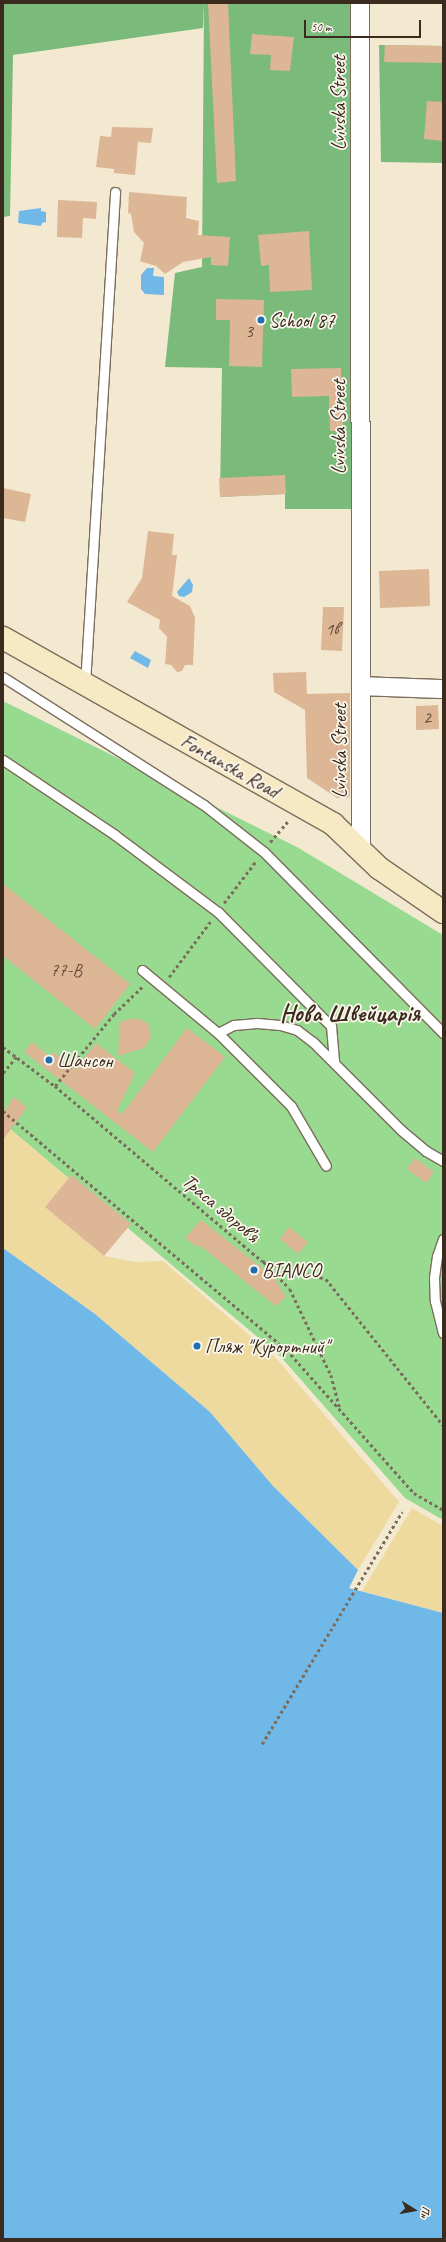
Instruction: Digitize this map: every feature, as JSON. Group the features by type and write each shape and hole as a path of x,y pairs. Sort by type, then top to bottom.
{"main road":[{"name":"Fontanska Road","path":"3,638 333,824 398,883 443,912"}],"street":[{"name":"Lvivska Street","path":"360,3 361,851"},
{"path":"361,686 443,689"}],"lane":[{"path":"85,685 115,192"},
{"path":"3,677 204,805 264,852 443,1033"},
{"path":"3,760 115,835 218,912 330,1026 334,1062"},
{"path":"142,970 218,1033 291,1106 326,1166"},
{"path":"218,1033 234,1025 257,1023 280,1025 297,1030 334,1062 401,1130 426,1151 443,1161"},
{"path":"443,1239 437,1256 434,1278 435,1301 443,1333"}],"path":[{"path":"270,842 286,820 292,824"},
{"path":"54,1086 114,1014 146,984 162,986 172,972"},
{"name":"Траса здоров’я","path":"3,1047 54,1086 262,1261 326,1279 443,1425"},
{"path":"3,1073 16,1057"},
{"path":"3,1110 287,1350 414,1493 443,1510"},
{"path":"262,1261 290,1289 331,1375 341,1411"},
{"path":"262,1744 402,1512"}],"green space":[{"path":"3,3 204,3 203,28 13,55 10,216 3,217"},
{"path":"204,3 350,3 353,217 351,509 285,509 285,494 220,497 222,368 165,367 175,273 202,267"},
{"path":"379,45 443,46 443,163 381,162"},
{"path":"3,701 297,847 443,935 443,1520 405,1498 280,1356 3,1123"}],"sand":[{"name":"Пляж \"Курортний\"","path":"3,1123 68,1178 45,1207 104,1256 136,1262 163,1261 277,1359 399,1502 358,1570 273,1486 210,1412 95,1314 3,1248"},
{"path":"412,1508 443,1526 443,1613 362,1591"}],"water":[{"path":"41,208 41,211 46,212 46,222 42,223 41,226 18,223 19,211"},
{"path":"147,268 154,268 153,276 164,277 164,295 145,294 141,289 141,275"},
{"path":"189,578 193,585 192,592 184,597 179,596 177,592"},
{"path":"135,651 151,660 148,668 130,658"},
{"path":"3,1248 95,1314 210,1412 273,1486 358,1570 349,1588 443,1613 443,2239 3,2239"}],"building":[{"path":"208,3 228,3 236,181 217,183"},
{"path":"252,34 294,37 290,71 270,70 271,55 250,54"},
{"path":"385,45 443,46 443,63 384,62"},
{"path":"427,101 443,102 443,141 424,139"},
{"path":"112,127 153,128 151,143 138,142 135,175 114,173 114,169 96,167 100,136 111,137"},
{"path":"129,192 187,197 186,218 199,221 198,235 230,237 228,266 211,265 211,257 183,262 165,274 156,266 140,261 144,243 134,232 131,214 128,213"},
{"path":"58,200 97,202 96,219 83,218 82,238 57,237"},
{"path":"309,231 312,290 270,292 269,265 261,266 258,235"},
{"path":"216,299 264,300 262,367 229,366 230,320 216,320"},
{"path":"341,368 343,431 330,431 329,396 292,397 291,369"},
{"path":"285,475 286,494 220,497 219,478"},
{"path":"3,488 31,494 25,522 3,518"},
{"path":"148,531 174,534 172,555 177,555 172,596 190,606 195,618 193,665 185,665 182,671 177,672 171,665 165,664 167,637 159,628 160,620 127,602 142,578"},
{"path":"429,569 430,606 380,608 379,571"},
{"path":"323,607 344,607 342,651 321,650"},
{"path":"306,672 307,694 350,693 350,795 348,798 337,798 307,778 305,710 274,692 273,673"},
{"path":"438,705 439,729 416,730 416,706"},
{"path":"3,884 130,984 95,1029 3,956"},
{"path":"133,1018 145,1021 149,1026 151,1038 144,1048 118,1056 120,1022"},
{"path":"187,1028 225,1057 153,1152 24,1052 32,1042 50,1057 54,1052 75,1070 96,1043 135,1073 117,1111 122,1114"},
{"path":"14,1097 27,1107 3,1140 3,1113"},
{"path":"415,1158 434,1172 426,1183 407,1169"},
{"path":"71,1175 131,1224 104,1256 45,1207"},
{"path":"201,1220 274,1277 286,1297 276,1306 199,1245 197,1247 185,1238"},
{"path":"289,1227 308,1242 298,1254 280,1239"}],"place":[{"name":"School 87","path":"261,320"},
{"name":"Шансон","path":"49,1060"},
{"name":"BIANCO","path":"254,1270"},
{"name":"Пляж \"Курортний\"","path":"197,1346"}],"district":[{"name":"Нова Швейцарія","path":"350,1014"}]}
